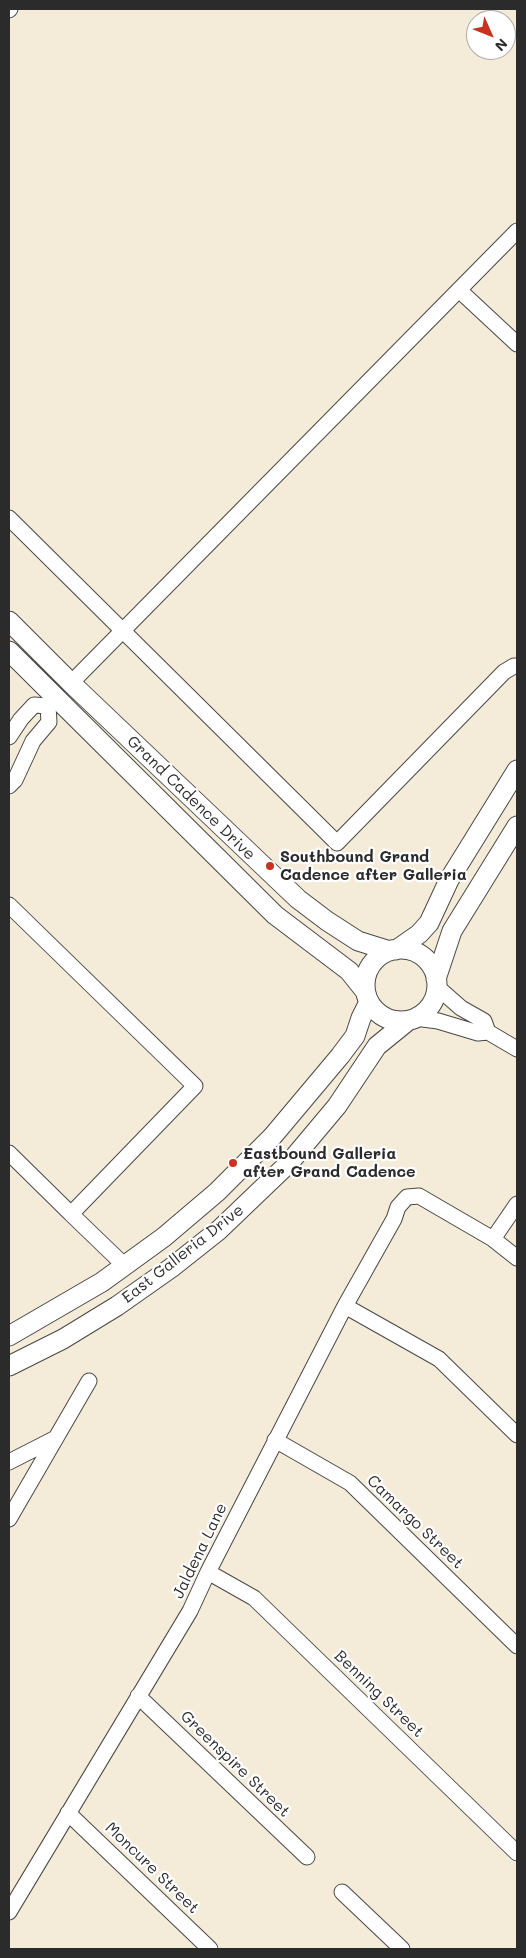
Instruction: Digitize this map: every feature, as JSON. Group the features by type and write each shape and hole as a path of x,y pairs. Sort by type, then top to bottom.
{"main road":[{"name":"Grand Cadence Drive","path":"9,621 71,683 298,899 326,921 358,941 393,951"},
{"name":"Grand Cadence Drive","path":"9,651 52,702 275,915 349,971 367,997"},
{"path":"52,702 71,683"},
{"path":"517,770 449,880 431,920 419,934 373,962 365,981 367,997 376,1012 386,1018 397,1021 412,1019 423,1013 430,1006 435,996 436,983 452,931 517,826"},
{"path":"393,951 407,950 422,957 432,969 436,983"},
{"name":"East Galleria Drive","path":"9,1336 80,1296 125,1266 198,1210 259,1152 349,1045 367,997"},
{"name":"East Galleria Drive","path":"9,1366 63,1339 117,1306 171,1268 219,1230 290,1162 337,1106 377,1046 412,1019"}],"street":[{"path":"71,683 517,231"},
{"path":"459,290 517,344"},
{"path":"9,518 337,842 504,672 517,666"},
{"path":"9,737 20,719 34,705 52,702 49,722 32,741 15,780 9,786"},
{"path":"9,905 195,1086 71,1214"},
{"path":"436,983 461,1008 484,1022 488,1032"},
{"path":"412,1019 438,1021 478,1032 488,1032 517,1049"},
{"path":"9,1153 125,1266"},
{"name":"Jaldena Lane","path":"9,1912 190,1611 275,1440 345,1306 394,1219 398,1207 407,1197 419,1196 493,1239"},
{"path":"517,1204 493,1239 517,1258"},
{"path":"345,1306 439,1359 517,1435"},
{"path":"9,1519 89,1381"},
{"path":"9,1462 55,1439"},
{"name":"Camargo Street","path":"275,1440 350,1483 517,1646"},
{"name":"Benning Street","path":"208,1572 254,1598 517,1853"},
{"name":"Greenspire Street","path":"138,1696 307,1857"},
{"name":"Moncure Street","path":"68,1812 210,1949"},
{"path":"342,1892 402,1949"}],"place":[{"name":"Southbound Grand Cadence after Galleria","path":"270,866"},
{"name":"Eastbound Galleria after Grand Cadence","path":"233,1163"}]}
